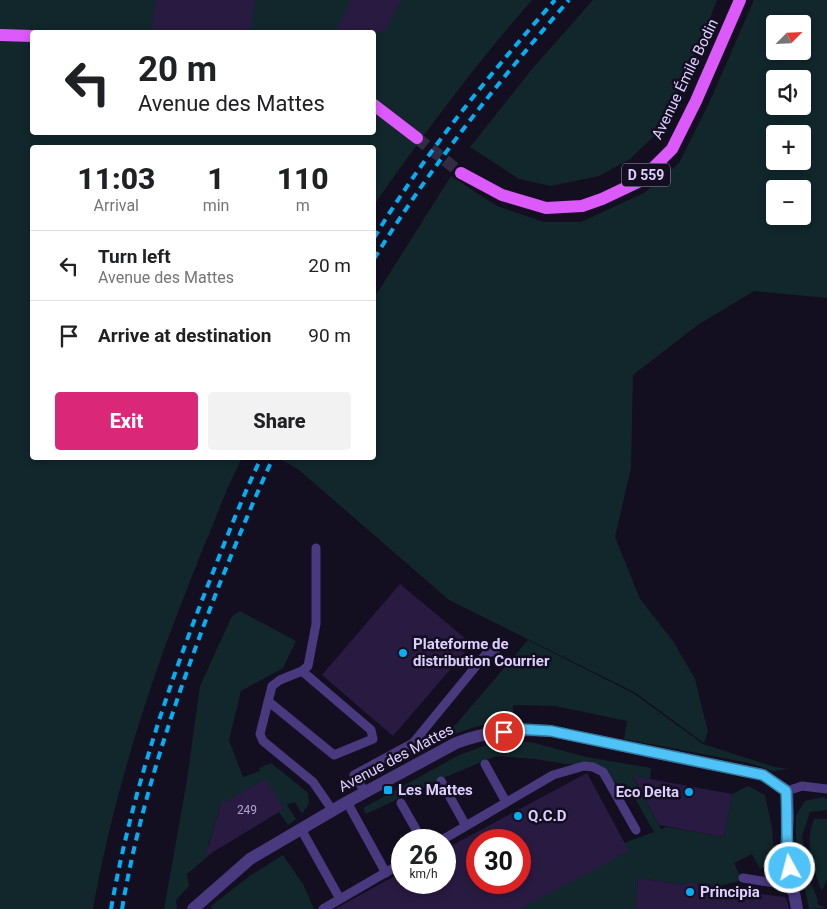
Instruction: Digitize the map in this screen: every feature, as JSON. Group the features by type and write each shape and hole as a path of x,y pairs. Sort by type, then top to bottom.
{"main road":[{"name":"Avenue Émile Bodin","path":"461,173 502,196 546,208 582,206 640,181 672,148 696,101 740,0"},
{"path":"0,35 30,36"},
{"path":"376,107 417,138"}],"street":[{"name":"Avenue des Mattes","path":"193,909 250,859 365,792 456,743 474,736 518,729 551,731 763,775 786,791"},
{"path":"786,791 788,818 786,850 797,909"}],"lane":[{"path":"316,548 316,624 308,666 302,672 280,680 272,686 260,734 263,741 313,782 333,811"},
{"path":"365,792 354,775 413,743 486,654 496,650"},
{"path":"268,701 334,755 372,739 371,730 302,672"},
{"path":"485,764 506,802"},
{"path":"456,832 553,775 584,766 593,767 603,772 636,830"},
{"path":"442,781 466,826"},
{"path":"786,791 802,786 827,789"},
{"path":"347,802 386,873"},
{"path":"401,803 416,829"},
{"path":"301,829 340,899"},
{"path":"323,909 391,870"},
{"path":"743,878 793,886"}],"green space":[{"path":"0,0 532,0 450,100 376,202 376,145 30,145 30,460 241,460 190,580 145,704 112,820 93,909 0,909"},
{"path":"593,0 717,0 683,85 656,134 630,159 599,176 551,186 519,179 470,147 532,69"},
{"path":"754,0 827,0 827,298 754,291 699,324 633,375 631,468 615,537 640,599 673,641 695,679 708,732 704,743 634,692 449,600 299,470 282,460 376,460 376,295 451,176 497,206 544,222 581,222 644,193 679,163 709,103"},
{"path":"240,611 296,641 283,668 241,691 229,740 243,777 260,771 259,768 271,763 308,793 309,803 302,814 295,802 287,805 296,819 288,825 279,812 284,809 221,804 208,846 213,852 187,874 189,886 176,900 177,909 164,909 187,780 200,686 232,616"},
{"path":"528,640 633,693 703,744 775,767 789,769 773,771 749,763 624,739 627,721 555,706 513,705 513,721 493,723 455,734 418,751 366,781 364,777 405,755 424,734 446,736"},
{"path":"515,740 535,743 586,757 651,768 650,779 633,777 661,829 667,827 724,837 732,794 748,786 765,795 772,828 775,861 760,869 752,854 734,863 742,880 720,886 685,882 685,885 638,878 636,909 520,909 624,843 654,832 633,795 629,794 603,771 591,765 496,756 436,781 366,814 363,808 459,755 484,746"},
{"path":"823,797 827,799 827,810 810,812 802,836 811,883 818,900 817,904 826,908 809,909 796,844 796,815 805,801"},
{"path":"814,819 827,819 827,879 822,891 810,855 811,829"},
{"path":"283,855 303,884 314,909 213,909 211,906 251,875"}],"building":[{"path":"156,0 255,0 250,30 151,29"},
{"path":"351,0 401,0 384,32 376,32 376,30 336,30"},
{"name":"Plateforme de distribution Courrier","path":"400,584 472,644 393,736 322,675"},
{"path":"587,773 629,851 520,909 335,909 391,878 391,894 456,894 456,843 466,838 466,894 531,894 531,829 482,829"},
{"path":"633,776 732,794 724,837 659,825"},
{"path":"266,779 284,809 205,857 221,804"},
{"name":"Principia","path":"638,878 685,885 685,882 720,886 719,889 786,897 789,909 636,909"}],"tunnel":[{"path":"417,138 461,173"}],"railway":[{"path":"376,235 436,145 506,57 555,0"},
{"path":"376,256 418,191 466,126 516,62 569,0"},
{"path":"111,909 129,825 165,701 216,565 260,460"},
{"path":"122,909 140,826 176,703 220,583 272,460"}],"place":[{"name":"Plateforme de distribution Courrier","path":"403,653"},
{"name":"Les Mattes","path":"388,790"},
{"name":"Eco Delta","path":"689,792"},
{"name":"Q.C.D","path":"518,816"},
{"name":"Principia","path":"690,892"}],"route":[{"path":"504,732 518,729 551,731 763,775 786,791 788,818 786,850 790,868"}]}
